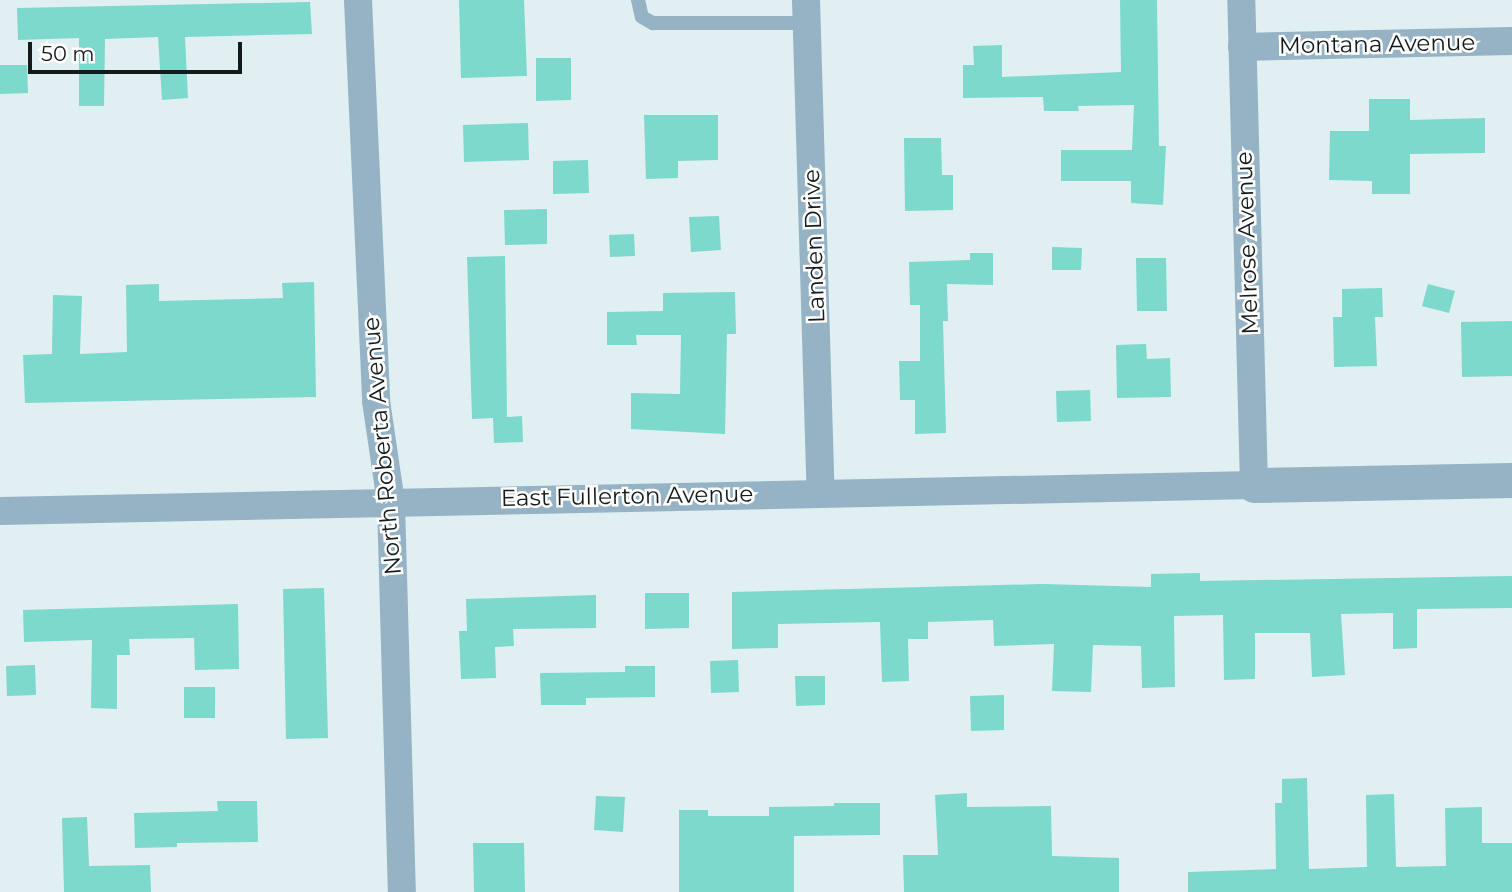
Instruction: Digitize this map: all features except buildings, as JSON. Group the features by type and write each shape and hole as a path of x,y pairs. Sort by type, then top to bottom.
{"street":[{"name":"North Roberta Avenue","path":"358,0 376,401 391,503 402,892"},
{"name":"Melrose Avenue","path":"1241,0 1254,485"},
{"name":"Landen Drive","path":"807,12 821,492"},
{"name":"Montana Avenue","path":"1242,47 1512,41"},
{"path":"1254,485 1512,480"},
{"name":"East Fullerton Avenue","path":"0,511 1254,485"}],"lane":[{"path":"638,0 642,17 653,23 807,12"}]}
